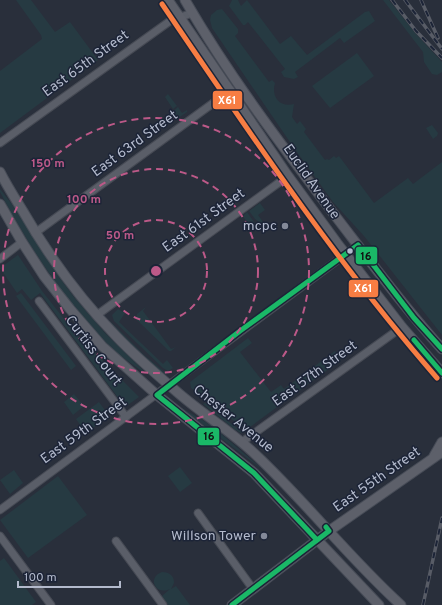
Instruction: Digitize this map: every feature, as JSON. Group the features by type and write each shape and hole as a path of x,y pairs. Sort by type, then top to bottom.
{"main road":[{"name":"Euclid Avenue","path":"168,0 231,90 288,176 402,327 442,373"},
{"name":"Euclid Avenue","path":"185,0 192,13 273,133 414,318 442,349"},
{"name":"Chester Avenue","path":"0,172 35,232 68,280 97,315 129,349 170,386 242,442 289,487 384,590 401,605"},
{"name":"Chester Avenue","path":"0,204 44,276 82,324 111,354 157,395 254,473 379,605"},
{"path":"432,458 442,442"},
{"name":"East 55th Street","path":"232,605 329,531 442,452"}],"street":[{"name":"East 65th Street","path":"0,143 170,21 192,13"},
{"name":"East 63rd Street","path":"35,232 231,90"},
{"name":"East 61st Street","path":"97,315 288,176"},
{"path":"0,259 22,242"},
{"name":"East 59th Street","path":"0,510 170,386 240,331 358,245"},
{"name":"Curtiss Court","path":"39,301 126,417"},
{"name":"East 57th Street","path":"242,442 402,327"},
{"path":"198,513 253,589"},
{"path":"0,536 51,605"},
{"path":"116,541 163,605"}],"shaded area":[{"path":"16,0 31,0 55,32 70,22 98,60 0,133 0,71 42,39 41,35"},
{"path":"232,0 238,0 241,6 247,0 280,44 291,36 307,55 365,12 369,11 375,21 344,43 340,38 295,72 298,77 294,79 284,77 281,72 285,69 248,22 243,25 229,6"},
{"path":"383,0 389,0 416,34 442,62 442,72 437,75 432,74 424,62 423,52"},
{"path":"222,9 238,29 238,33 235,36 269,82 272,80 275,83 274,92 277,100 284,104 294,104 292,117 297,124 300,121 306,129 304,132 325,160 329,160 334,156 336,158 339,156 374,203 408,178 413,184 442,162 442,335 364,236 333,202 212,28 210,20 211,15 217,10"},
{"path":"357,53 374,76 330,108 312,86"},
{"path":"168,94 177,106 173,109 165,97"},
{"path":"178,107 182,113 187,110 187,112 177,119 172,112"},
{"path":"432,125 438,133 433,139 426,128"},
{"path":"0,189 74,297 105,333 144,371 143,372 116,352 82,316 67,297 37,256 0,192"},
{"path":"260,203 265,210 258,215 269,230 255,219 249,211"},
{"path":"247,212 258,228 255,231 244,218 244,215"},
{"path":"18,255 42,291 76,334 139,397 125,407 40,293 31,300 22,289 17,293 0,268"},
{"path":"21,293 76,366 71,370 16,296"},
{"path":"146,307 143,311 171,349 176,347 171,351 169,351 136,319 137,314"},
{"path":"118,309 125,313 119,322 163,364 167,360 173,368 168,371 163,368 114,321 112,315"},
{"path":"109,320 145,356 167,374 166,375 145,358 127,341"},
{"path":"248,338 252,343 240,352 271,392 281,385 284,389 335,351 341,360 246,430 191,388 190,382"},
{"path":"74,394 84,406 73,415 64,402"},
{"path":"99,402 109,416 86,433 76,419"},
{"path":"205,403 242,432 241,433 234,429 203,404"},
{"path":"182,409 211,425 260,467"},
{"path":"180,467 192,483 180,492 168,476"},
{"path":"14,470 23,483 10,494 0,480"},
{"path":"58,476 87,515 28,558 0,520"},
{"path":"4,558 36,602 32,605 0,605 0,561"},
{"path":"162,572 171,575 174,583 171,589 176,586 190,605 168,605 162,596 170,589 160,590 155,585 154,581 157,574"}],"railway":[{"path":"392,0 416,31 442,58"},
{"path":"405,0 442,49"},
{"path":"421,0 438,38"},
{"path":"423,605 442,518"}],"transit line":[{"name":"X61","path":"162,4 260,148 328,242 399,334 437,378"},
{"name":"16","path":"317,540 254,473 157,395 240,331 358,245 414,318 442,349"},
{"name":"16","path":"414,340 442,373"},
{"name":"16","path":"232,605 329,531 326,527"}],"place":[{"name":"mcpc","path":"285,226"},
{"name":"Willson Tower","path":"264,536"}]}
